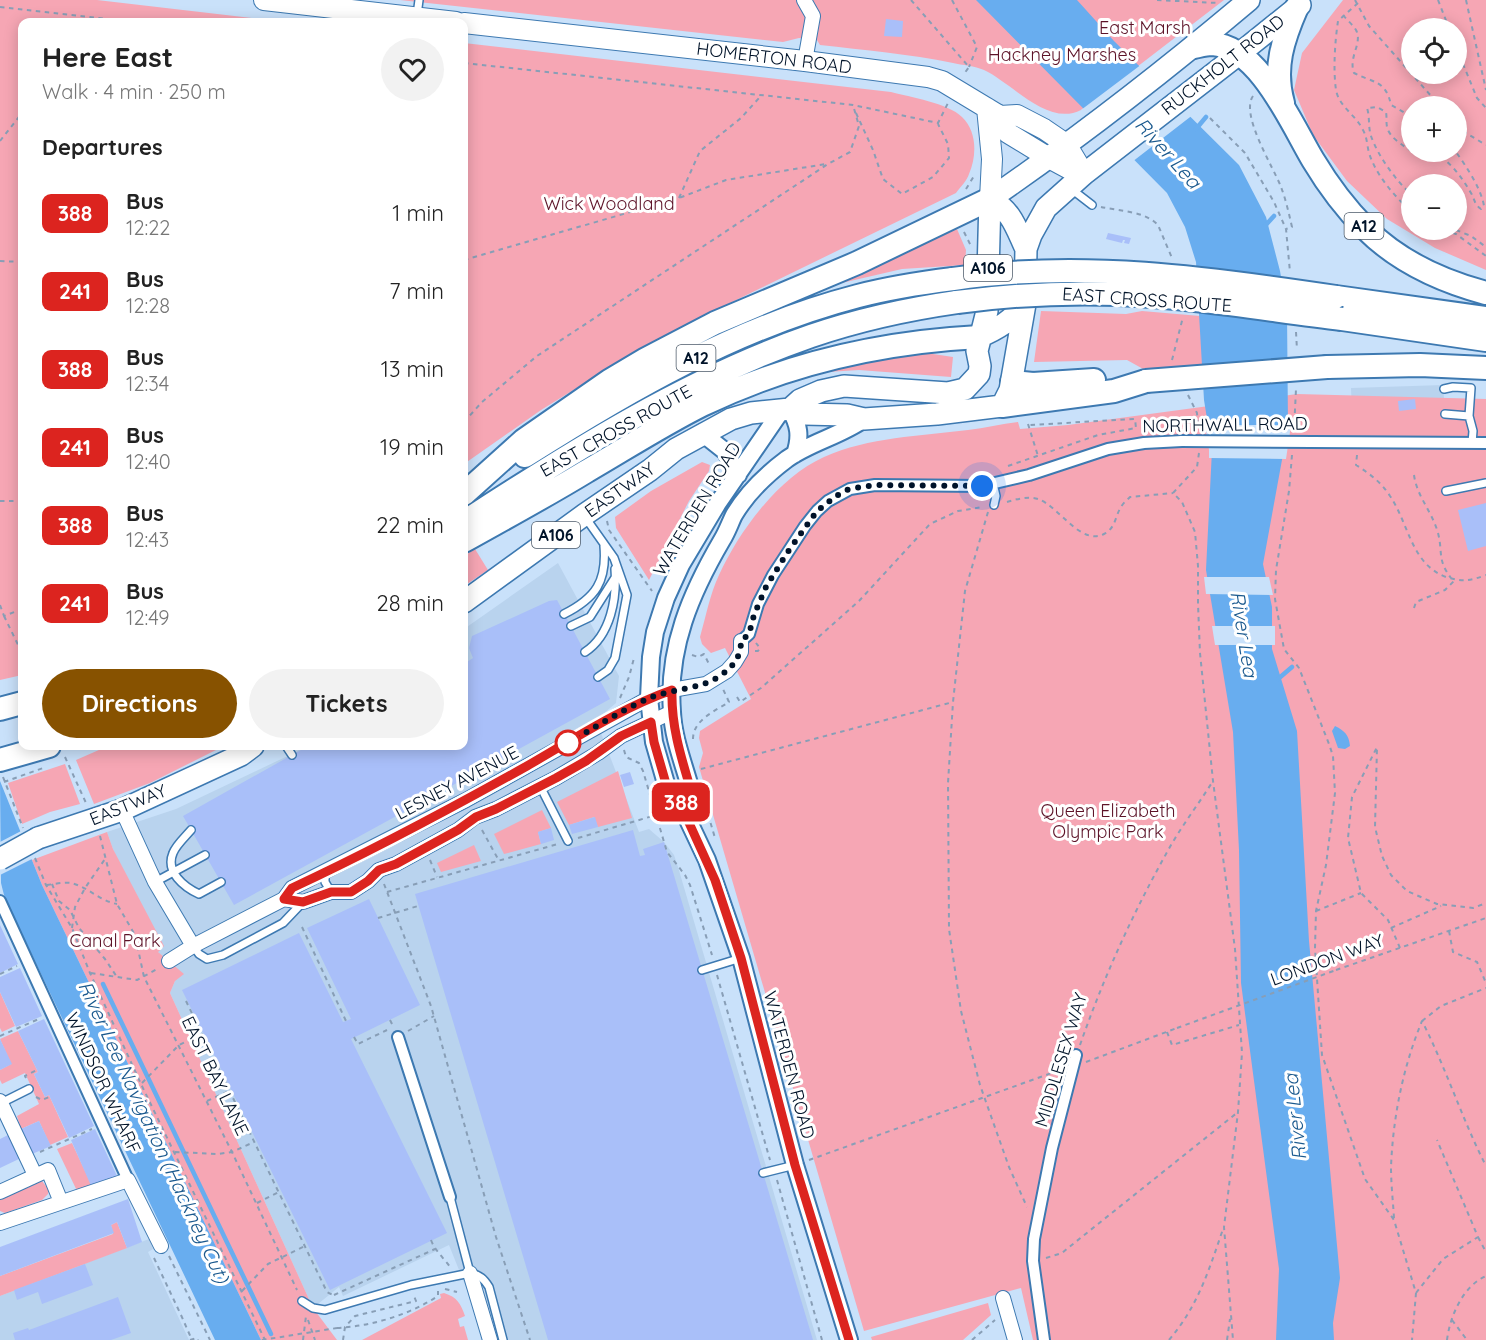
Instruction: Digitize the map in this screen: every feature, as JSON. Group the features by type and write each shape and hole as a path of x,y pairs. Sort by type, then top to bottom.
{"highway":[{"name":"A12","path":"1285,110 1279,89 1279,59 1282,42 1301,3"},
{"path":"1194,47 1212,44 1227,47 1239,54"},
{"name":"A12","path":"1239,54 1257,68 1285,110 1314,162 1336,194 1368,231 1406,261 1449,282 1486,293"},
{"name":"A12","path":"468,491 525,440 646,358 715,323 857,263 990,199"},
{"name":"EAST CROSS ROUTE","path":"468,493 652,380 749,334 798,315 857,296 893,288 1009,272 1104,270 1194,277 1486,318"},
{"name":"EAST CROSS ROUTE","path":"468,519 617,427 723,372 802,340 850,324 957,302 1044,295 1118,294 1203,301 1486,340"},
{"name":"A12","path":"468,539 671,421 726,394 818,362 873,348 938,339 979,337"},
{"path":"1012,382 1033,384 1113,378 1146,381 1327,367 1420,365 1486,368"},
{"path":"1002,406 1114,391 1146,381"},
{"path":"0,709 18,704"},
{"path":"2,773 54,758"}],"main road":[{"path":"264,0 418,9 444,18"},
{"name":"RUCKHOLT ROAD","path":"1066,144 1194,47 1250,0"},
{"name":"RUCKHOLT ROAD","path":"1076,180 1301,3"},
{"name":"HOMERTON ROAD","path":"468,23 928,77 942,81 993,112 1017,115 1066,144"},
{"path":"993,112 1008,133 1074,172 1076,180"},
{"path":"990,199 993,112"},
{"path":"990,199 1066,144 1076,180"},
{"name":"A106","path":"1002,406 1008,398 1012,382 1025,304 1026,249 1030,235 1046,208 1076,180"},
{"name":"A106","path":"980,366 977,351 987,311 990,199 1005,208 1026,249"},
{"path":"979,337 1006,324 1025,304"},
{"path":"980,366 1012,382"},
{"name":"EASTWAY","path":"785,410 821,390 844,386 948,393 965,389 979,374 980,366"},
{"name":"EASTWAY","path":"468,599 584,514 650,470 676,449 702,433 740,415 785,410 804,414 847,415 864,419 937,414 1002,406"},
{"name":"EASTWAY","path":"0,859 38,838 122,810 248,750"}],"street":[{"path":"804,0 813,16 805,61"},
{"path":"785,410 799,429 799,441 795,454"},
{"name":"WATERDEN ROAD","path":"785,410 718,503 681,565 666,598 654,638 649,698 654,742 669,794 680,803 715,880 741,958 802,1162 849,1340"},
{"name":"WATERDEN ROAD","path":"680,803 690,787 677,743 672,712 674,659 680,632 700,579 734,515 762,480 795,454 864,419"},
{"path":"702,433 726,452 738,475"},
{"name":"NORTHWALL ROAD","path":"649,698 672,690 706,684 727,670 741,652 741,641 749,634 758,604 782,560 817,511 849,489 867,485 974,486 1036,473 1108,449 1144,443 1182,441 1486,443"},
{"name":"LESNEY AVENUE","path":"169,961 193,946 284,899 292,888 466,800 649,698"},
{"path":"284,899 303,902 331,892 351,892 368,881 379,870 396,864 458,830 476,817 496,809 586,761 621,736 672,712"},
{"path":"122,810 155,882 193,946"},
{"name":"WINDSOR WHARF","path":"0,901 3,918 28,961 160,1250"},
{"path":"396,1032 450,1197"},
{"name":"MIDDLESEX WAY","path":"1044,1340 1033,1261 1034,1239 1052,1148 1076,1055"},
{"path":"1,1102 35,1174"},
{"path":"0,1192 48,1170 61,1202"},
{"path":"0,1223 128,1180"},
{"path":"470,1273 490,1340"},
{"path":"1003,1298 1015,1340"}],"lane":[{"path":"1076,180 1092,205"},
{"path":"1444,389 1471,388 1469,416 1473,443"},
{"path":"1445,414 1469,416"},
{"path":"992,505 996,496 993,483"},
{"path":"1446,491 1486,483"},
{"path":"584,514 614,558 627,595 615,658 608,670 598,677"},
{"path":"564,614 574,609 594,592 603,577 606,565 604,543"},
{"path":"585,652 603,634 617,590 614,558"},
{"path":"571,626 590,617 616,576"},
{"path":"289,750 292,755"},
{"path":"540,786 568,841"},
{"path":"191,830 173,851 171,859 174,873 187,888 199,894 220,882"},
{"path":"155,882 205,855"},
{"path":"325,872 325,882 331,892"},
{"path":"193,946 207,959 223,955 283,923 303,902"},
{"path":"702,970 741,958"},
{"path":"1,1102 29,1089"},
{"path":"763,1173 802,1162"},
{"path":"450,1197 470,1273"},
{"path":"302,1300 313,1308 325,1310 411,1285 470,1273 485,1280 489,1287 503,1340"}],"path":[{"path":"911,0 969,67"},
{"path":"938,123 969,67 977,47 952,0"},
{"path":"1158,0 1220,3"},
{"path":"1355,0 1369,26 1431,96"},
{"path":"1438,0 1445,18"},
{"path":"1466,0 1486,90"},
{"path":"1358,3 1338,21 1335,47 1336,90 1340,103 1353,113 1363,130 1373,163 1384,181 1401,200"},
{"path":"0,7 99,18"},
{"path":"1343,15 1356,31 1358,38 1352,59 1354,73 1376,81 1388,93 1391,105 1401,111"},
{"path":"468,63 853,105 938,123"},
{"path":"1467,74 1477,98 1486,108"},
{"path":"1254,94 1250,99 1249,107 1252,123 1282,189 1292,227 1286,229"},
{"path":"679,198 700,151 741,118 760,96"},
{"path":"853,105 883,179 902,194 933,177 949,158 948,144 938,123"},
{"path":"468,418 482,402 537,356 828,164 850,152 859,126 853,105"},
{"path":"1401,142 1390,134 1386,125 1388,119 1386,112 1377,107 1367,108 1370,117 1370,135 1395,179 1401,185"},
{"path":"0,141 18,118"},
{"path":"1210,118 1245,153 1274,202 1286,229 1290,275"},
{"path":"1467,134 1486,145"},
{"path":"1448,162 1472,194 1475,205 1481,209 1484,206 1483,201 1474,180 1462,162"},
{"path":"468,259 679,198 726,180 828,164"},
{"path":"963,193 974,176"},
{"path":"1092,205 1144,216 1154,221 1170,252 1173,263"},
{"path":"1467,234 1486,247"},
{"path":"1464,240 1486,256"},
{"path":"0,261 18,262"},
{"path":"1172,361 1184,320 1182,309"},
{"path":"1296,332 1296,354"},
{"path":"1294,431 1296,387"},
{"path":"1186,392 1197,413 1199,434"},
{"name":"NORTHWALL ROAD","path":"1008,466 1038,456 1098,435 1136,428 1135,419 1029,425 1038,456"},
{"path":"737,698 740,702 761,688 843,616 930,524 958,511 1027,497 1051,505 1069,524 1080,531 1089,535 1104,534 1111,529 1120,507 1130,497 1173,493 1197,467 1200,444"},
{"path":"1292,455 1289,491 1276,570 1275,599 1284,649 1299,668 1329,744 1335,785 1326,865 1316,911 1315,948 1322,1055 1365,1179 1394,1220"},
{"path":"1357,455 1356,465 1375,478 1391,497 1423,562 1442,575 1455,580 1470,581 1486,575"},
{"path":"1414,474 1418,494 1436,526 1440,557 1451,578"},
{"path":"1173,493 1182,502 1195,532 1200,653 1213,781 1235,949 1242,1053 1238,1112 1224,1227 1233,1340"},
{"path":"0,501 18,501"},
{"path":"992,505 965,591 953,702 948,783 949,929 961,1011 984,1097 1009,1167 1028,1208 1038,1217"},
{"path":"607,521 609,530 655,595"},
{"path":"1414,608 1416,602 1445,590 1455,580"},
{"path":"0,605 18,645"},
{"path":"4,616 18,611"},
{"path":"617,705 629,677 636,651"},
{"path":"689,653 698,657 704,654 708,661"},
{"path":"694,742 694,730 700,722 729,702 726,696"},
{"path":"696,771 953,702"},
{"path":"622,742 626,757 639,763 643,771 668,852 690,885 710,950"},
{"path":"1400,948 1388,920 1361,893 1348,838 1352,797 1377,747 1376,827 1382,856 1391,875 1407,891 1437,904 1473,908 1486,903"},
{"path":"21,823 2,773 54,758 88,809"},
{"name":"MIDDLESEX WAY","path":"1076,1055 1110,967 1139,905 1167,852 1213,781"},
{"path":"387,892 657,815"},
{"path":"481,828 499,860"},
{"name":"EAST BAY LANE","path":"99,830 117,904 135,935 144,977 180,1045 302,1300 307,1318 303,1340"},
{"path":"72,928 75,907 85,888 106,859"},
{"path":"430,860 437,878"},
{"path":"38,863 46,885 72,928 141,1084 242,1290 263,1340 366,1325 400,1314 438,1296 439,1284"},
{"path":"379,870 434,1016 496,1237 530,1340"},
{"path":"46,885 70,883 85,888 110,903 117,904"},
{"path":"52,884 60,901 66,905 79,928 117,977"},
{"path":"1316,911 1361,893"},
{"path":"1391,928 1443,905"},
{"path":"378,918 418,906"},
{"name":"LONDON WAY","path":"1177,1028 1486,918"},
{"path":"302,927 346,1021"},
{"path":"1413,1339 1416,1293 1394,1220 1391,1168 1396,1113 1409,1054 1422,1021 1441,1006 1486,986 1477,962 1453,952 1449,931"},
{"path":"0,974 28,961"},
{"path":"90,972 137,980 144,977"},
{"path":"717,973 770,1159"},
{"path":"186,1001 327,1292 333,1295"},
{"path":"0,1036 51,1013"},
{"path":"354,1037 358,1044 396,1032 434,1016"},
{"path":"1422,1021 1468,1130 1486,1166"},
{"path":"1167,1032 1172,1045 1239,1025"},
{"path":"141,1084 180,1045 202,1034"},
{"path":"207,1101 230,1091"},
{"path":"802,1162 984,1097"},
{"path":"1033,1261 1062,1253 1238,1112"},
{"path":"28,1158 102,1123"},
{"path":"1437,1140 1486,1251"},
{"path":"176,1152 210,1154 232,1152 254,1142"},
{"path":"776,1178 822,1340"},
{"path":"256,1203 279,1192"},
{"path":"1169,1340 1181,1326 1202,1290 1224,1227"},
{"path":"1416,1293 1443,1259 1478,1237"},
{"path":"432,1240 435,1249 450,1266"},
{"path":"242,1290 268,1264 305,1246"},
{"path":"341,1291 435,1249"},
{"path":"160,1250 191,1340 197,1338 198,1340"},
{"path":"160,1250 210,1340"},
{"path":"1447,1340 1452,1320 1467,1289 1486,1276"},
{"path":"343,1340 345,1327 355,1316 413,1301"},
{"path":"398,1305 400,1314"},
{"path":"1227,1340 1231,1313"},
{"path":"307,1318 315,1340"},
{"path":"1452,1320 1467,1340"}],"shaded area":[{"path":"1443,385 1446,425 1352,411 1351,388"},
{"path":"558,563 619,676 616,703 596,720 639,832 649,829 664,842 674,855 817,1340 487,1340 449,1245 343,1296 339,1287 313,1308 170,993 175,981 158,952 107,832 176,809 299,750 468,750 468,626"},
{"path":"149,1239 153,1249 148,1252 189,1340 0,1340 0,1296"}],"green space":[{"path":"0,0 97,0 252,18 18,18 18,676 0,680"},
{"name":"Hackney Marshes","path":"400,0 1224,0 1081,110 1069,114 1056,113 1043,108 984,70 936,60 820,45 817,40 799,38 783,42"},
{"path":"1343,0 1486,0 1486,270 1422,240 1467,240 1467,174 1401,174 1401,227 1387,219 1347,181 1313,135 1294,90 1302,53"},
{"name":"Wick Woodland","path":"468,43 891,92 948,108 962,117 971,129 974,144 972,167 965,182 956,193 635,352 541,410 468,461"},
{"path":"957,229 966,250 965,265 902,269 833,285"},
{"path":"1041,311 1126,314 1142,311 1200,316 1203,366 1145,370 1127,360 1034,362"},
{"path":"932,348 933,354 953,357 951,377 859,370 827,372 862,358"},
{"name":"Queen Elizabeth Olympic Park","path":"1297,394 1486,399 1486,1340 1033,1340 1021,1288 864,1331 699,767 703,753 699,738 700,731 751,699 725,648 711,653 702,644 700,637 719,575 749,524 776,492 807,466 841,450 895,438 1018,422 1020,429 1068,425"},
{"path":"702,462 710,465 709,471 689,501 649,580 616,528 615,517 651,491"},
{"path":"475,549 488,570 468,583 468,553"},
{"path":"99,750 216,750 150,783 94,804 76,760"},
{"path":"65,764 80,804 50,812 22,824 8,783"},
{"path":"618,771 632,818 598,827 594,817 569,825 557,802"},
{"path":"542,810 551,828 538,832 541,844 504,854 494,834"},
{"name":"Canal Park","path":"107,832 113,849 164,946 158,952 184,974 175,981 170,993 313,1308 337,1340 261,1340 42,885 32,860"},
{"path":"474,845 481,861 441,872 437,863"},
{"path":"0,992 15,1026 2,1032 0,1028"},
{"path":"18,1031 38,1072 34,1074 45,1097 49,1095 68,1137 50,1145 39,1121 21,1129 17,1116 39,1104 25,1073 2,1084 0,1080 0,1070 11,1064 0,1039"},
{"path":"72,1143 92,1186 78,1193 57,1149"},
{"path":"42,1181 49,1190 42,1200 5,1213 0,1211 0,1200"},
{"path":"117,1222 127,1248 0,1296 0,1276 113,1234 111,1225"},
{"path":"444,1293 455,1299 462,1308 465,1316 458,1319 460,1327 464,1326 468,1340 362,1340 441,1298 440,1294"},
{"path":"988,1303 991,1315 963,1340 872,1340 871,1337"}],"water":[{"name":"River Lea","path":"976,0 1077,0 1114,41 1239,165 1266,217 1280,271 1287,312 1288,427 1263,564 1272,607 1272,649 1297,731 1309,941 1340,1278 1333,1323 1334,1340 1276,1340 1279,1269 1241,983 1239,850 1233,732 1206,570 1212,450 1204,400 1196,262 1185,227 1167,193"},
{"path":"1335,726 1349,739 1350,746 1345,749 1338,748 1332,731"},
{"name":"River Lee Navigation (Hackney Cut)","path":"0,781 42,885 261,1340 215,1340 23,936 4,895 1,883"}],"pier":[{"path":"1142,64 1194,114 1132,162 1081,110"},
{"path":"1205,425 1291,425 1286,459 1209,458"},
{"path":"1204,577 1269,577 1273,595 1206,594"},
{"path":"1212,626 1275,626 1275,645 1215,645"},
{"path":"23,830 34,858 0,875 0,842"}],"building":[{"path":"886,19 903,21 902,37 884,36"},
{"path":"1108,233 1131,238 1129,244 1124,243 1125,240 1122,243 1106,239"},
{"path":"1415,399 1416,409 1399,411 1398,401"},
{"path":"1486,503 1486,546 1468,551 1458,510"},
{"path":"557,600 610,699 234,905 183,816 301,750 468,750 468,661 473,658 469,648 472,636 549,601"},
{"path":"630,772 634,784 624,787 620,775"},
{"path":"595,817 598,827 572,834 569,825"},
{"path":"551,828 554,840 541,844 538,832"},
{"path":"633,830 640,856 645,855 643,849 664,842 813,1340 548,1340 415,894"},
{"path":"369,899 420,1005 351,1039 447,1233 330,1290 182,990 299,933 343,1022 351,1019 307,928"},
{"path":"0,925 18,964 0,973"},
{"path":"20,968 42,1016 16,1027 0,992 0,977"},
{"path":"44,1019 94,1126 69,1138 49,1095 45,1097 34,1074 38,1072 18,1031"},
{"path":"0,1039 12,1064 0,1070"},
{"path":"39,1121 51,1146 32,1154 21,1129"},
{"path":"95,1129 117,1176 92,1188 71,1140"},
{"path":"10,1134 21,1158 0,1168 0,1139"},
{"path":"128,1199 142,1242 127,1248 117,1222 111,1225 114,1233 0,1276 0,1247"},
{"path":"85,1264 93,1285 42,1304 38,1292 17,1300 14,1290"},
{"path":"118,1297 131,1333 111,1340 15,1340 13,1333 28,1328 29,1330"}],"waterway":[{"path":"1196,129 1206,117"},
{"path":"1264,227 1274,216"},
{"path":"1278,679 1292,667"},
{"name":"River Lee Navigation (Hackney Cut)","path":"103,984 271,1334"}],"bus line":[{"name":"388","path":"669,794 654,742 651,722 621,736 586,761 556,778 496,809 485,812 465,823 458,830 396,864 384,867 351,892 344,894 331,892 303,902 284,899 292,888 466,800 618,714 649,698 672,690 674,729 690,787 680,803 715,880 741,958 795,1165 849,1340"}],"route":[{"path":"568,743 649,698 672,690 706,684 727,670 741,652 741,641 749,634 758,604 773,575 805,526 817,511 836,496 849,489 867,485 982,486"}],"park label":[{"name":"East Marsh","path":"1145,28"}]}
